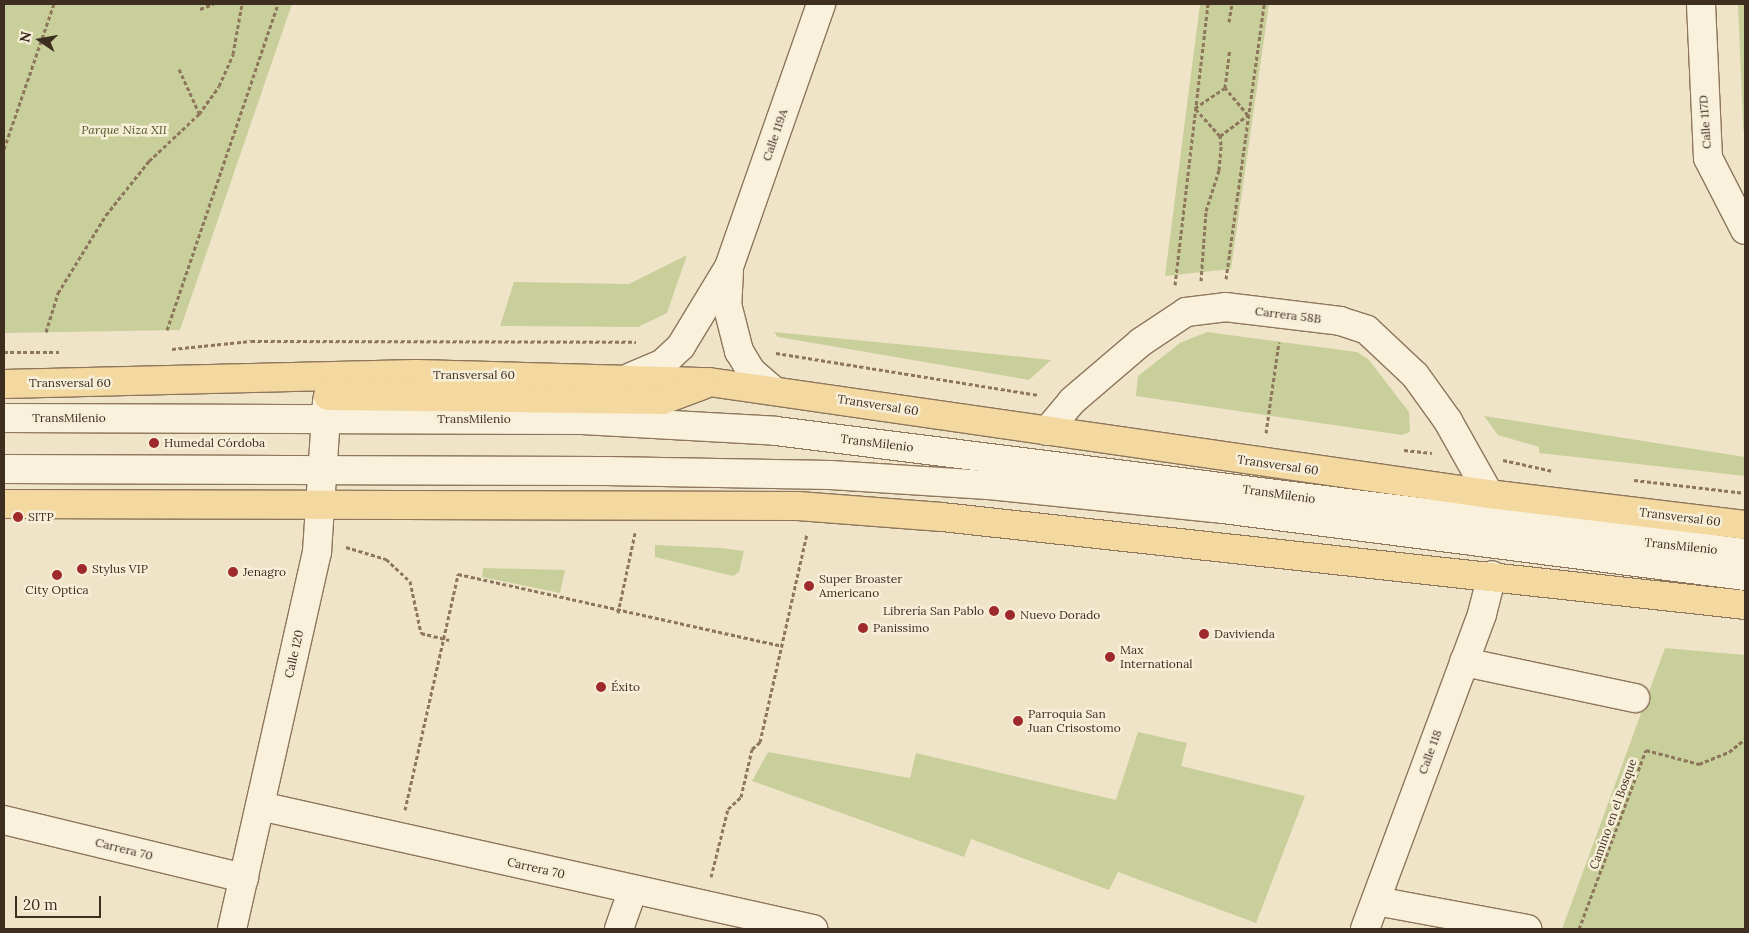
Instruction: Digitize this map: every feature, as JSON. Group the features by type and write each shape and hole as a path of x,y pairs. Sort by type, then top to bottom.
{"main road":[{"name":"Transversal 60","path":"4,384 328,396 631,377 709,382 772,389 1047,431 1489,494 1745,525"},
{"path":"328,396 662,400 709,382"},
{"path":"4,504 321,503 798,506 942,517 1492,575 1745,604"}],"street":[{"name":"Calle 119A","path":"631,377 662,364 681,346 729,267 821,4"},
{"name":"Calle 117D","path":"1701,4 1708,158 1745,230"},
{"name":"Calle 119A","path":"729,267 727,304 739,351 751,372 772,389"},
{"name":"Carrera 58B","path":"1047,431 1072,401 1141,342 1186,312 1225,307 1340,321 1367,330 1415,375 1448,421 1489,494"},
{"name":"TransMilenio","path":"4,418 328,396 582,420 776,431 1745,553"},
{"name":"Calle 120","path":"232,929 318,552 328,396"},
{"name":"TransMilenio","path":"4,469 506,471 830,475 988,485 1214,508 1745,576"},
{"path":"506,471 596,505"},
{"name":"Calle 118","path":"1365,929 1464,662 1492,575"},
{"path":"1464,662 1635,698"},
{"name":"Carrera 70","path":"260,806 813,929"},
{"name":"Carrera 70","path":"4,820 244,878"},
{"path":"619,929 633,889"},
{"path":"1376,901 1526,929"}],"path":[{"path":"4,149 54,4"},
{"path":"200,9 213,4"},
{"path":"46,332 58,292 125,188 199,114 233,54 242,4"},
{"path":"167,330 278,4"},
{"path":"1176,291 1208,4"},
{"path":"1229,22 1232,4"},
{"path":"1225,290 1264,4"},
{"path":"1230,50 1225,88 1248,115"},
{"path":"179,69 199,114"},
{"path":"1195,108 1225,88"},
{"path":"1195,108 1220,136 1219,170 1205,219 1201,292"},
{"path":"1220,136 1248,115"},
{"path":"1265,437 1281,330"},
{"path":"618,611 636,528"},
{"path":"710,883 728,809 741,797 752,749 760,742 809,529"},
{"path":"342,547 386,559 410,581 421,633 449,640"},
{"path":"404,814 458,574 618,611 783,646"},
{"name":"Camino en el Bosque","path":"1579,929 1646,750 1699,764 1729,752 1745,739"}],"green space":[{"name":"Parque Niza XII","path":"4,4 292,4 180,330 4,333"},
{"path":"1200,4 1269,4 1231,269 1165,276"},
{"path":"1738,4 1745,4 1745,142 1743,126"},
{"path":"687,255 667,313 638,327 500,326 514,282 629,284"},
{"path":"774,332 1051,360 1029,380 778,337"},
{"path":"1207,332 1357,352 1369,360 1409,412 1410,432 1402,435 1136,396 1138,376 1180,343"},
{"path":"1484,416 1745,457 1745,476 1539,453 1539,447 1498,435"},
{"path":"655,545 744,551 739,572 733,576 655,557"},
{"path":"483,568 565,570 560,593 482,577"},
{"path":"1665,648 1745,655 1745,929 1562,929"},
{"path":"1138,732 1187,743 1181,766 1305,796 1256,923 1118,872 1109,890 971,839 964,857 752,781 768,752 910,778 916,753 1116,800"}],"place":[{"name":"Humedal Córdoba","path":"154,443"},
{"name":"SITP","path":"18,517"},
{"name":"Stylus VIP","path":"82,569"},
{"name":"Jenagro","path":"233,572"},
{"name":"City Optica","path":"57,575"},
{"name":"Super Broaster Americano","path":"809,586"},
{"name":"Librería San Pablo","path":"994,611"},
{"name":"Nuevo Dorado","path":"1010,615"},
{"name":"Panissimo","path":"863,628"},
{"name":"Davivienda","path":"1204,634"},
{"name":"Max International","path":"1110,657"},
{"name":"Éxito","path":"601,687"},
{"name":"Parroquia San Juan Crisostomo","path":"1018,721"}]}
